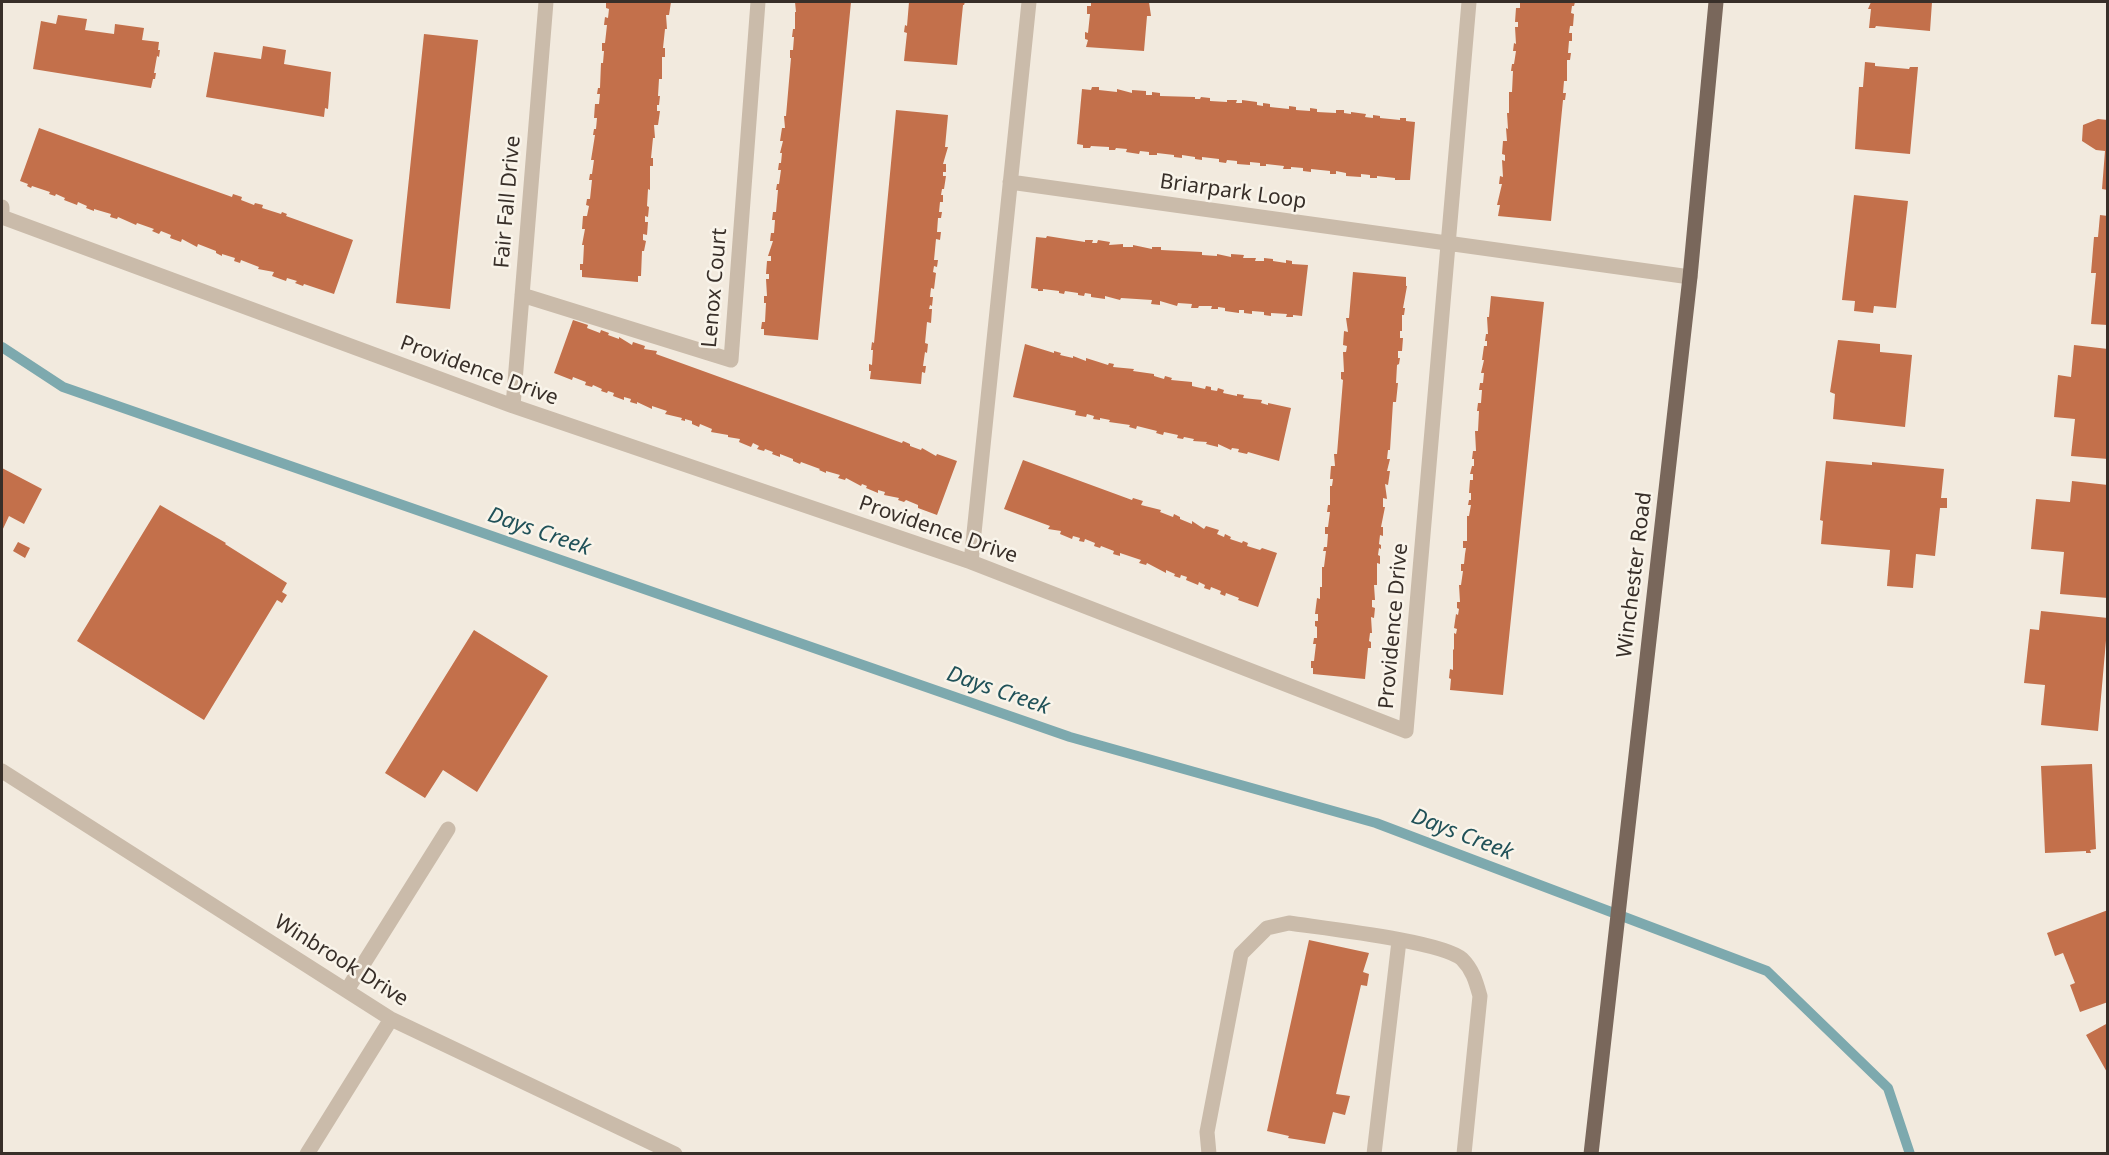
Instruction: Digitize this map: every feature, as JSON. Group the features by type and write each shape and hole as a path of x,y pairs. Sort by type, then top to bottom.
{"main road":[{"name":"Winchester Road","path":"1591,1154 1690,277 1716,2"}],"street":[{"name":"Fair Fall Drive","path":"513,406 546,2"},
{"name":"Lenox Court","path":"522,296 731,360 758,2"},
{"path":"971,562 1029,2"},
{"path":"1450,244 1469,2"},
{"name":"Briarpark Loop","path":"1010,182 1690,277"},
{"name":"Providence Drive","path":"2,207 2,217 513,406 971,562 1406,731 1450,244"},
{"name":"Winbrook Drive","path":"2,771 392,1019 675,1154"},
{"path":"347,990 448,829"},
{"path":"1209,1154 1207,1132 1241,954 1267,928 1289,923 1434,946 1460,957 1473,972 1480,996 1464,1154"},
{"path":"1374,1154 1399,940"},
{"path":"307,1154 392,1019"}],"building":[{"path":"606,2 671,2 669,15 666,15 667,29 665,29 663,48 665,48 665,57 662,57 662,79 659,79 658,96 660,96 659,105 657,105 657,111 660,111 658,125 654,125 655,138 653,138 651,158 653,158 653,166 650,166 648,217 645,216 645,222 648,222 647,235 643,234 643,240 646,241 644,251 642,251 641,276 638,276 638,282 582,277 582,270 580,270 580,264 583,264 584,245 582,245 585,229 582,229 583,216 587,216 589,206 586,205 587,199 590,199 592,180 589,180 594,160 591,160 597,118 594,118 595,104 599,104 600,94 597,94 600,88 601,63 603,63 602,43 605,43 607,25 604,25 609,9 606,8"},
{"path":"795,2 851,2 818,340 764,335 764,329 761,329 762,322 765,322 764,296 767,296 766,279 769,279 769,274 766,274 767,261 771,261 771,256 768,256 773,241 770,241 771,233 774,233 775,220 772,220 773,212 776,212 778,190 776,190 781,170 778,170 783,141 780,141 782,128 785,128 790,50 793,50 794,37 792,37 793,29 795,29"},
{"path":"909,2 965,2 957,65 904,61 907,33 904,32 905,25 907,26"},
{"path":"1091,2 1149,2 1151,16 1147,16 1144,51 1086,47 1088,40 1085,39 1085,32 1088,33 1090,14 1087,14 1087,6 1091,6"},
{"path":"1520,2 1575,2 1571,13 1574,14 1573,26 1570,26 1569,33 1572,33 1572,41 1569,41 1568,53 1571,53 1570,60 1567,60 1567,81 1564,81 1563,93 1566,93 1565,100 1563,100 1551,221 1498,216 1500,205 1497,205 1502,184 1499,184 1500,176 1503,177 1502,160 1505,161 1505,155 1502,154 1503,141 1507,141 1509,92 1512,92 1513,71 1511,71 1516,51 1513,51 1514,43 1516,44 1515,27 1518,27 1518,22 1515,22 1516,8 1520,8"},
{"path":"1871,2 1932,2 1930,31 1876,26 1869,28 1871,9 1868,9"},
{"path":"58,15 87,19 85,30 114,34 115,24 144,28 142,40 159,42 158,50 160,50 154,73 156,73 155,79 153,79 151,88 33,69 41,21 56,24"},
{"path":"424,34 478,40 450,309 396,303"},
{"path":"263,46 286,50 284,64 331,72 328,109 325,108 324,117 206,97 214,52 261,59"},
{"path":"1865,62 1875,63 1875,66 1909,69 1918,67 1910,154 1855,149 1859,87 1863,87"},
{"path":"1092,87 1117,92 1117,89 1132,93 1132,90 1146,91 1146,95 1152,95 1152,92 1160,93 1160,96 1210,98 1210,101 1237,100 1236,103 1242,103 1242,100 1257,102 1257,105 1263,106 1263,103 1270,104 1270,107 1289,109 1289,106 1296,107 1296,110 1310,111 1310,108 1317,109 1317,112 1336,113 1336,110 1344,110 1344,113 1366,114 1365,117 1373,118 1373,115 1400,120 1400,118 1406,118 1406,121 1415,122 1410,180 1395,180 1395,178 1377,176 1377,178 1370,178 1370,175 1361,174 1361,177 1346,176 1346,173 1336,171 1336,174 1330,174 1330,171 1311,169 1311,172 1303,171 1303,168 1283,169 1284,166 1266,164 1266,166 1260,166 1260,163 1250,162 1250,165 1227,160 1226,163 1219,162 1219,159 1202,157 1202,160 1182,155 1182,158 1157,153 1157,155 1149,155 1149,152 1140,151 1139,154 1126,152 1127,149 1109,150 1109,147 1083,148 1083,145 1077,144 1082,89 1091,90"},
{"path":"896,110 948,115 945,147 948,147 943,164 946,164 946,172 943,172 943,176 946,176 941,195 943,195 943,202 940,202 939,212 942,212 941,218 938,218 937,232 941,232 940,240 936,239 934,260 938,260 933,272 936,273 934,289 931,288 930,297 933,297 932,306 930,305 929,309 932,309 931,323 927,322 925,343 928,344 923,366 926,366 925,373 922,372 921,384 870,379 871,371 869,371 869,364 872,365 873,350 871,350 872,342 874,343"},
{"path":"2098,119 2108,120 2108,190 2102,189 2105,151 2096,150 2082,141 2083,125"},
{"path":"39,128 232,197 233,194 242,197 241,200 254,205 255,203 263,205 262,208 281,214 282,212 287,214 286,216 353,240 334,294 304,284 303,286 287,278 286,281 272,276 274,272 258,269 259,267 241,260 240,263 234,261 235,258 222,254 222,256 198,244 197,247 182,239 181,242 161,231 159,234 152,231 154,229 137,223 136,225 118,217 117,219 110,217 111,214 94,209 94,211 78,202 77,205 56,194 55,196 49,194 50,192 27,186 28,184 20,181"},
{"path":"1854,195 1908,201 1896,308 1874,306 1873,313 1854,311 1855,301 1842,300"},
{"path":"2100,215 2108,216 2108,325 2091,324 2096,273 2091,273 2094,237 2098,237"},
{"path":"1047,236 1085,242 1085,240 1093,240 1092,243 1097,243 1098,240 1110,242 1109,245 1123,244 1123,247 1133,247 1133,245 1152,249 1152,247 1161,247 1161,250 1202,252 1202,255 1217,256 1217,254 1231,257 1231,254 1244,255 1243,258 1256,258 1255,261 1264,261 1264,258 1308,265 1302,316 1286,317 1287,314 1271,313 1271,316 1264,315 1264,312 1244,313 1244,310 1239,310 1239,313 1225,311 1225,308 1218,307 1218,309 1211,309 1212,306 1191,308 1192,304 1178,303 1177,306 1160,301 1160,305 1151,304 1152,300 1121,298 1120,300 1105,296 1105,299 1091,297 1091,294 1085,293 1084,296 1065,291 1064,294 1043,289 1043,291 1038,291 1038,289 1031,288 1036,237 1046,238"},
{"path":"1353,272 1406,277 1407,286 1402,331 1400,331 1400,338 1403,338 1402,351 1398,351 1398,358 1400,358 1397,365 1396,383 1398,383 1396,402 1393,402 1390,450 1388,450 1387,459 1390,459 1387,471 1390,471 1388,485 1385,484 1387,499 1383,498 1383,507 1385,507 1381,527 1383,527 1383,536 1380,535 1381,549 1379,548 1378,555 1380,564 1377,563 1377,585 1374,585 1375,600 1372,600 1372,607 1375,608 1374,618 1371,617 1372,633 1370,633 1369,641 1371,648 1368,648 1365,679 1313,674 1313,668 1311,668 1316,644 1313,644 1314,638 1317,638 1315,621 1318,621 1318,614 1315,614 1317,598 1320,599 1322,567 1324,567 1326,551 1323,551 1324,547 1327,547 1328,534 1325,534 1325,527 1328,527 1330,512 1327,512 1333,479 1330,479 1331,466 1335,466 1334,454 1337,454 1343,380 1341,372 1344,372 1343,352 1346,352 1347,346 1343,345 1344,331 1348,332 1346,318 1349,318"},
{"path":"1491,296 1544,302 1503,695 1450,690 1451,679 1449,678 1450,669 1453,670 1454,633 1456,634 1457,629 1454,628 1459,609 1457,602 1460,602 1459,585 1461,585 1463,571 1461,571 1461,564 1464,564 1466,548 1463,548 1463,541 1467,541 1467,516 1469,516 1471,505 1468,505 1471,500 1470,480 1473,480 1473,474 1470,474 1474,466 1473,451 1476,451 1475,431 1478,431 1479,411 1477,411 1478,403 1481,403 1482,390 1479,390 1480,383 1483,383 1484,373 1481,373 1484,360 1482,360 1484,346 1487,346 1487,341 1485,341 1486,334 1488,334 1487,317 1489,317"},
{"path":"573,320 588,325 587,328 600,333 601,330 609,333 608,335 619,339 619,337 632,345 633,342 645,346 644,349 657,351 656,354 902,443 903,441 936,456 937,454 957,461 937,515 918,508 918,505 906,500 904,502 898,500 899,498 884,495 885,492 878,490 878,493 846,478 845,480 838,478 840,475 826,471 826,473 801,462 800,464 780,454 780,457 772,454 773,452 765,449 764,451 757,449 759,446 753,443 751,447 739,442 740,439 711,432 712,429 700,424 699,427 692,424 692,421 665,414 667,411 630,402 631,399 624,397 624,400 613,396 614,393 601,391 602,389 593,385 592,387 585,385 586,382 573,377 572,380 554,373"},
{"path":"1838,340 1880,344 1880,352 1912,355 1905,427 1833,419 1835,394 1830,392"},
{"path":"1025,344 1061,353 1060,355 1073,358 1073,356 1086,361 1086,358 1108,365 1109,363 1114,364 1113,367 1134,369 1133,371 1154,374 1164,379 1165,376 1172,378 1171,380 1192,382 1192,386 1205,389 1206,386 1211,387 1211,390 1217,391 1218,388 1224,390 1223,393 1244,395 1243,398 1262,400 1261,403 1268,405 1268,403 1291,408 1279,461 1248,452 1247,454 1238,452 1239,449 1232,448 1231,450 1218,444 1218,447 1206,444 1207,442 1193,441 1194,439 1177,438 1178,435 1164,432 1163,435 1156,433 1157,431 1137,426 1136,429 1129,427 1130,425 1109,422 1110,420 1093,419 1094,416 1087,414 1086,417 1075,415 1076,411 1013,397"},
{"path":"2074,345 2108,349 2108,459 2071,456 2075,419 2054,417 2058,375 2071,377"},
{"path":"1023,460 1132,500 1133,498 1143,501 1141,505 1161,510 1160,512 1173,517 1174,514 1204,529 1206,526 1219,530 1217,534 1224,537 1225,534 1231,537 1230,539 1248,543 1247,546 1277,553 1258,607 1226,593 1225,596 1220,594 1221,591 1211,587 1210,590 1204,588 1205,585 1199,582 1198,585 1186,580 1187,577 1181,575 1180,578 1147,563 1146,565 1139,563 1141,560 1120,553 1120,556 1113,554 1114,551 1094,546 1095,543 1085,539 1084,542 1079,541 1080,538 1073,536 1072,539 1060,534 1061,531 1048,529 1050,526 1004,509"},
{"path":"1826,461 1872,465 1872,462 1944,469 1941,498 1947,498 1947,508 1940,508 1935,556 1916,554 1913,588 1887,586 1890,550 1821,544 1823,521 1820,520"},
{"path":"2,468 42,489 24,524 9,516 2,531"},
{"path":"2072,481 2108,485 2108,598 2060,594 2064,552 2031,549 2036,499 2070,502"},
{"path":"160,505 226,543 287,583 282,592 287,595 282,603 277,600 204,720 77,641"},
{"path":"18,542 30,548 25,558 13,551"},
{"path":"2041,611 2108,618 2098,731 2041,725 2045,685 2024,683 2030,629 2039,630"},
{"path":"474,630 548,676 477,792 443,770 425,798 385,773"},
{"path":"2092,764 2096,849 2090,850 2091,853 2086,853 2086,851 2045,853 2041,766"},
{"path":"2108,910 2108,1002 2080,1012 2070,985 2075,983 2063,953 2055,956 2047,933"},
{"path":"1309,940 1369,953 1363,972 1369,974 1367,986 1361,985 1336,1094 1350,1096 1345,1115 1333,1112 1325,1144 1288,1138 1289,1136 1267,1131"},
{"path":"2108,1023 2108,1074 2086,1035"}],"waterway":[{"name":"Days Creek","path":"2,347 63,387 1070,737 1376,823 1767,971 1888,1088 1910,1154"}]}
